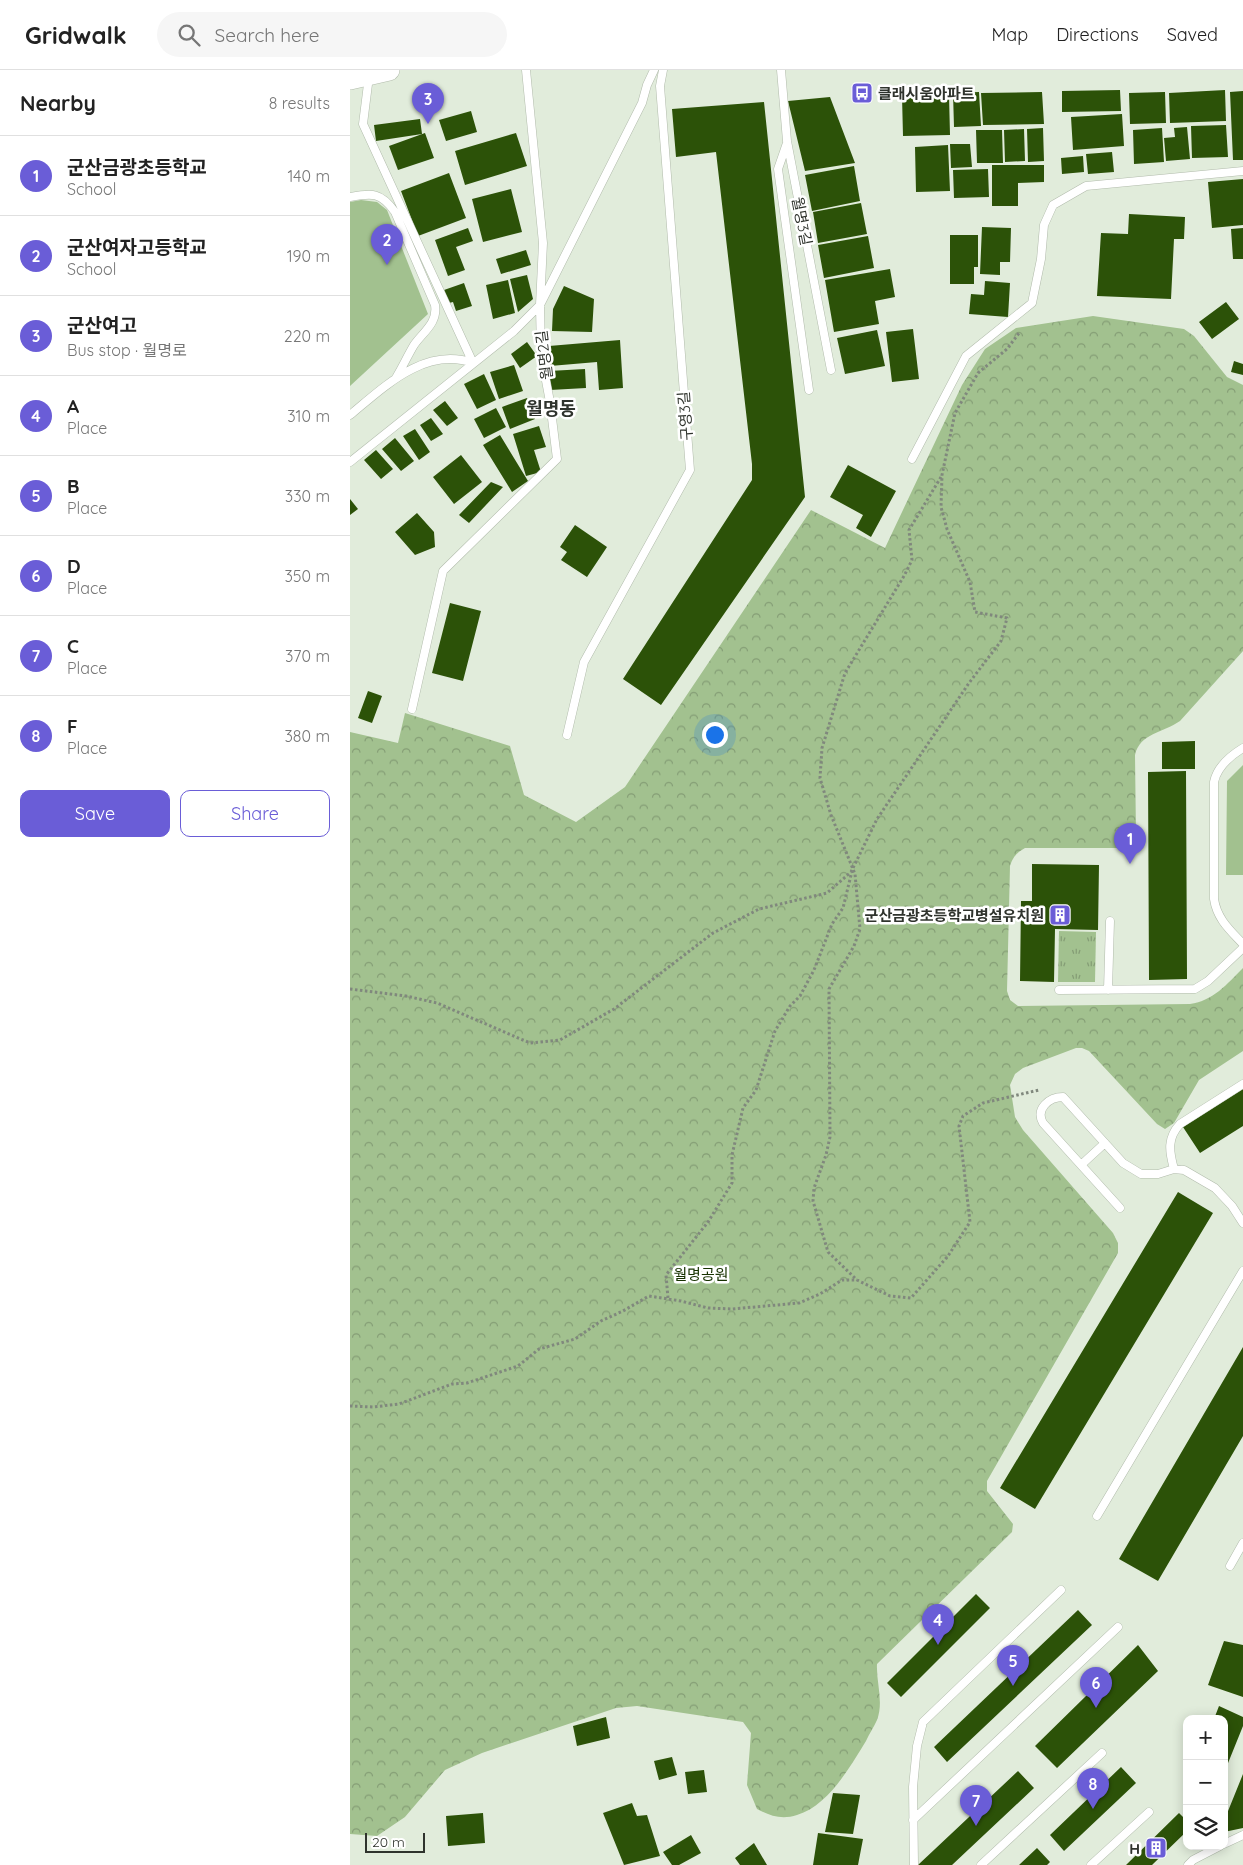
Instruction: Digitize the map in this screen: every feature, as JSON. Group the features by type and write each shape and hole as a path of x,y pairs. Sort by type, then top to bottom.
{"lane":[{"name":"월명2길","path":"412,709 442,571 557,459 550,402 541,354 540,305 543,243 526,70"},
{"path":"350,462 514,331 540,305 642,103 654,70"},
{"name":"구영3길","path":"567,735 584,662 690,470 660,86 663,70"},
{"name":"월명3길","path":"781,70 787,142 831,370"},
{"path":"369,74 364,124 473,363"},
{"path":"787,142 778,169 809,390"},
{"path":"912,459 966,356 1032,303 1041,260 1044,225 1053,205 1086,186 1243,171"},
{"path":"350,197 373,194 380,196 390,205 395,212 435,305 435,316 431,324 414,345 397,376"},
{"path":"350,415 397,376 429,363 445,360 457,359 473,363"},
{"path":"1059,990 1195,989 1208,981 1243,946 1220,919 1216,909 1214,899 1214,802 1216,774 1222,766 1243,748"},
{"path":"1108,990 1110,921"},
{"path":"1174,1169 1169,1151 1171,1136 1175,1129 1243,1084"},
{"path":"1120,1208 1040,1118 1043,1106 1048,1101 1055,1097 1063,1097 1123,1163 1134,1171 1141,1174 1158,1174 1174,1169 1184,1170 1215,1188 1242,1220"},
{"path":"1081,1165 1105,1143"},
{"path":"1097,1516 1243,1271"},
{"path":"1230,1566 1243,1543"},
{"path":"914,1865 913,1787 917,1746 923,1722 1061,1590"},
{"path":"913,1820 1118,1627"},
{"path":"981,1865 1102,1753"},
{"path":"1091,1865 1149,1812"},
{"path":"1228,1842 1243,1835"},
{"path":"1188,1865 1193,1860 1212,1850"}],"path":[{"path":"350,989 406,996 437,1003 530,1043 560,1040 614,1009 713,933 759,909 827,892 851,872 877,819 969,683 1001,641 1007,618 976,612 970,582 948,529 941,506 942,475 955,413 978,373 1007,349 1027,322 1032,303"},
{"path":"942,475 909,530 912,560 845,672 822,748 820,778 831,815 855,874 860,929 854,946 829,989 830,1137 826,1155 814,1188 813,1201 828,1252 857,1280 890,1296 911,1298 948,1256 970,1222 959,1126 963,1116 983,1103 1045,1090"},
{"path":"668,1298 666,1275 708,1222 732,1183 732,1155 743,1108 756,1090 775,1031 790,1006 800,996 814,970 832,924 843,908 852,868"},
{"path":"350,1406 373,1407 399,1404 452,1384 467,1383 518,1366 539,1350 575,1339 601,1321 649,1296 668,1298 708,1308 732,1310 799,1303 820,1294 842,1280 857,1280"}],"green space":[{"path":"361,200 377,202 387,210 428,314 350,386 350,202"},
{"name":"월명공원","path":"1093,316 1184,329 1194,336 1227,377 1243,385 1243,651 1180,721 1153,734 1142,742 1138,748 1135,755 1136,835 1133,841 1122,848 1025,848 1014,858 1010,866 1007,991 1010,1000 1018,1006 1190,1004 1213,996 1243,968 1243,1051 1199,1080 1174,1123 1165,1129 1157,1124 1089,1051 1082,1048 1076,1048 1023,1068 1015,1074 1010,1085 1015,1117 1023,1130 1113,1233 1118,1243 1118,1253 987,1481 987,1491 1013,1524 1012,1532 877,1664 880,1706 876,1723 860,1751 837,1784 819,1803 808,1810 797,1815 781,1817 757,1809 747,1785 751,1733 743,1722 637,1706 616,1708 482,1753 445,1770 405,1817 377,1836 350,1834 350,732 398,743 405,713 510,746 524,795 576,822 625,787 811,510 885,548 962,385 985,349 1016,328"},
{"path":"1243,765 1243,875 1226,875 1227,781"},
{"path":"1059,931 1096,932 1095,982 1058,982"}],"building":[{"path":"1120,90 1121,111 1062,112 1062,91"},
{"path":"1225,90 1226,121 1170,123 1169,93"},
{"path":"1243,91 1243,160 1233,160 1230,92"},
{"path":"979,92 981,126 954,127 953,93"},
{"path":"1042,92 1044,124 983,125 981,93"},
{"path":"1165,92 1166,123 1130,124 1129,93"},
{"path":"949,95 950,135 903,136 902,96"},
{"path":"830,97 855,163 805,171 788,101"},
{"path":"764,102 805,497 661,705 623,679 752,480 752,464 716,152 676,157 672,109"},
{"path":"471,111 477,132 446,141 439,120"},
{"path":"1122,114 1124,146 1073,150 1071,117"},
{"path":"420,119 422,134 376,141 374,125"},
{"path":"1226,125 1228,157 1192,158 1191,126"},
{"path":"1187,127 1190,159 1166,161 1164,138 1175,137 1174,128"},
{"path":"1043,128 1044,161 1028,162 1027,129"},
{"path":"1162,128 1164,162 1134,164 1133,130"},
{"path":"1024,129 1025,161 1005,162 1004,130"},
{"path":"976,130 1002,130 1003,163 977,163"},
{"path":"425,133 434,158 398,170 389,146"},
{"path":"516,133 527,166 465,185 455,151"},
{"path":"950,144 970,144 972,167 951,168"},
{"path":"948,145 950,191 916,192 915,147"},
{"path":"1112,152 1114,172 1088,174 1086,154"},
{"path":"1083,156 1084,172 1062,174 1061,158"},
{"path":"992,165 1044,165 1044,182 1018,183 1018,206 992,206"},
{"path":"854,166 860,201 812,211 805,175"},
{"path":"988,169 989,197 954,198 953,170"},
{"path":"449,173 466,218 418,236 401,191"},
{"path":"1243,179 1243,225 1212,228 1208,182"},
{"path":"511,189 522,232 483,242 472,199"},
{"path":"861,203 867,234 818,243 813,212"},
{"path":"1129,214 1185,217 1184,239 1174,239 1171,299 1097,296 1101,233 1128,234"},
{"path":"982,227 1011,228 1010,262 1000,262 1000,275 980,274"},
{"path":"468,228 473,241 456,247 465,270 448,276 435,240"},
{"path":"1243,228 1243,259 1233,259 1231,229"},
{"path":"950,235 978,235 978,267 974,267 974,284 950,284"},
{"path":"868,236 874,268 824,278 818,245"},
{"path":"526,250 531,265 501,274 496,259"},
{"path":"890,269 895,297 875,301 879,324 834,332 825,280"},
{"path":"527,275 533,299 518,312 510,279"},
{"path":"508,280 515,313 493,319 486,285"},
{"path":"985,281 1010,283 1008,317 969,314 971,294 984,295"},
{"path":"464,283 472,306 456,311 453,302 449,303 444,290"},
{"path":"564,286 594,299 592,332 552,331 553,309"},
{"path":"1226,302 1239,319 1212,339 1199,322"},
{"path":"913,329 919,379 892,382 886,332"},
{"path":"877,330 885,366 845,374 837,338"},
{"path":"620,340 623,388 599,390 597,362 550,366 549,346"},
{"path":"527,342 537,356 520,368 511,354"},
{"path":"1234,361 1243,364 1243,375 1231,372"},
{"path":"514,365 523,391 499,399 490,372"},
{"path":"585,369 586,388 550,390 549,371"},
{"path":"484,374 496,400 477,409 464,384"},
{"path":"527,398 535,419 510,429 502,407"},
{"path":"445,401 458,418 447,426 433,410"},
{"path":"496,408 506,427 484,438 474,419"},
{"path":"431,418 443,434 431,441 420,425"},
{"path":"539,426 546,447 534,450 541,472 526,476 513,434"},
{"path":"415,429 430,452 419,460 403,436"},
{"path":"500,435 528,481 512,492 483,445"},
{"path":"395,438 414,461 401,471 382,449"},
{"path":"376,450 393,469 381,479 364,460"},
{"path":"461,455 482,482 454,504 433,477"},
{"path":"848,465 896,491 871,537 856,528 863,515 830,497"},
{"path":"491,482 503,487 469,523 459,515"},
{"path":"350,499 358,509 350,515"},
{"path":"417,513 434,532 435,547 415,555 395,532"},
{"path":"575,525 607,547 587,577 561,560 567,552 560,547"},
{"path":"450,603 481,611 463,681 432,673"},
{"path":"368,691 382,696 372,723 358,718"},
{"path":"1195,741 1195,769 1162,769 1162,742"},
{"path":"1186,771 1187,979 1149,980 1148,772"},
{"name":"군산금광초등학교병설유치원","path":"1032,864 1099,865 1098,930 1055,929 1054,982 1020,981 1021,901 1032,901"},
{"path":"1243,1089 1243,1126 1200,1153 1183,1127"},
{"path":"1178,1192 1213,1213 1035,1509 1000,1488"},
{"path":"1243,1347 1243,1436 1158,1581 1119,1559"},
{"path":"976,1594 990,1608 901,1697 887,1683"},
{"path":"1078,1610 1092,1625 947,1762 934,1747"},
{"path":"1224,1641 1243,1645 1243,1697 1208,1685"},
{"path":"1138,1645 1158,1671 1057,1768 1035,1746"},
{"path":"1219,1706 1243,1717 1243,1726 1228,1763 1228,1715 1216,1715"},
{"path":"606,1717 610,1738 577,1746 573,1726"},
{"path":"672,1757 677,1775 659,1780 654,1761"},
{"path":"1121,1767 1136,1783 1064,1851 1050,1835"},
{"path":"704,1770 707,1792 688,1794 685,1772"},
{"path":"1018,1771 1034,1788 952,1865 918,1865"},
{"path":"1243,1774 1243,1828 1228,1831 1228,1811"},
{"path":"833,1793 860,1795 853,1834 825,1832"},
{"path":"632,1803 637,1816 647,1815 660,1856 624,1865 603,1813"},
{"path":"483,1813 485,1843 448,1846 446,1816"},
{"name":"H","path":"1179,1813 1183,1817 1183,1835 1152,1865 1126,1865"},
{"path":"818,1833 863,1839 858,1865 813,1865"},
{"path":"691,1835 701,1853 679,1865 672,1865 663,1852"},
{"path":"754,1843 767,1865 740,1865 735,1858"},
{"path":"1037,1848 1050,1862 1047,1865 1019,1865"}],"place":[{"name":"클래시움아파트","path":"862,93"},
{"name":"군산여고","path":"428,124"},
{"name":"군산여자고등학교","path":"387,265"},
{"name":"군산금광초등학교","path":"1130,864"},
{"name":"군산금광초등학교병설유치원","path":"1060,915"},
{"name":"A","path":"938,1645"},
{"name":"B","path":"1013,1686"},
{"name":"D","path":"1096,1708"},
{"name":"F","path":"1093,1809"},
{"name":"C","path":"976,1826"},
{"name":"H","path":"1156,1848"}],"district":[{"name":"월명동","path":"551,408"}]}
